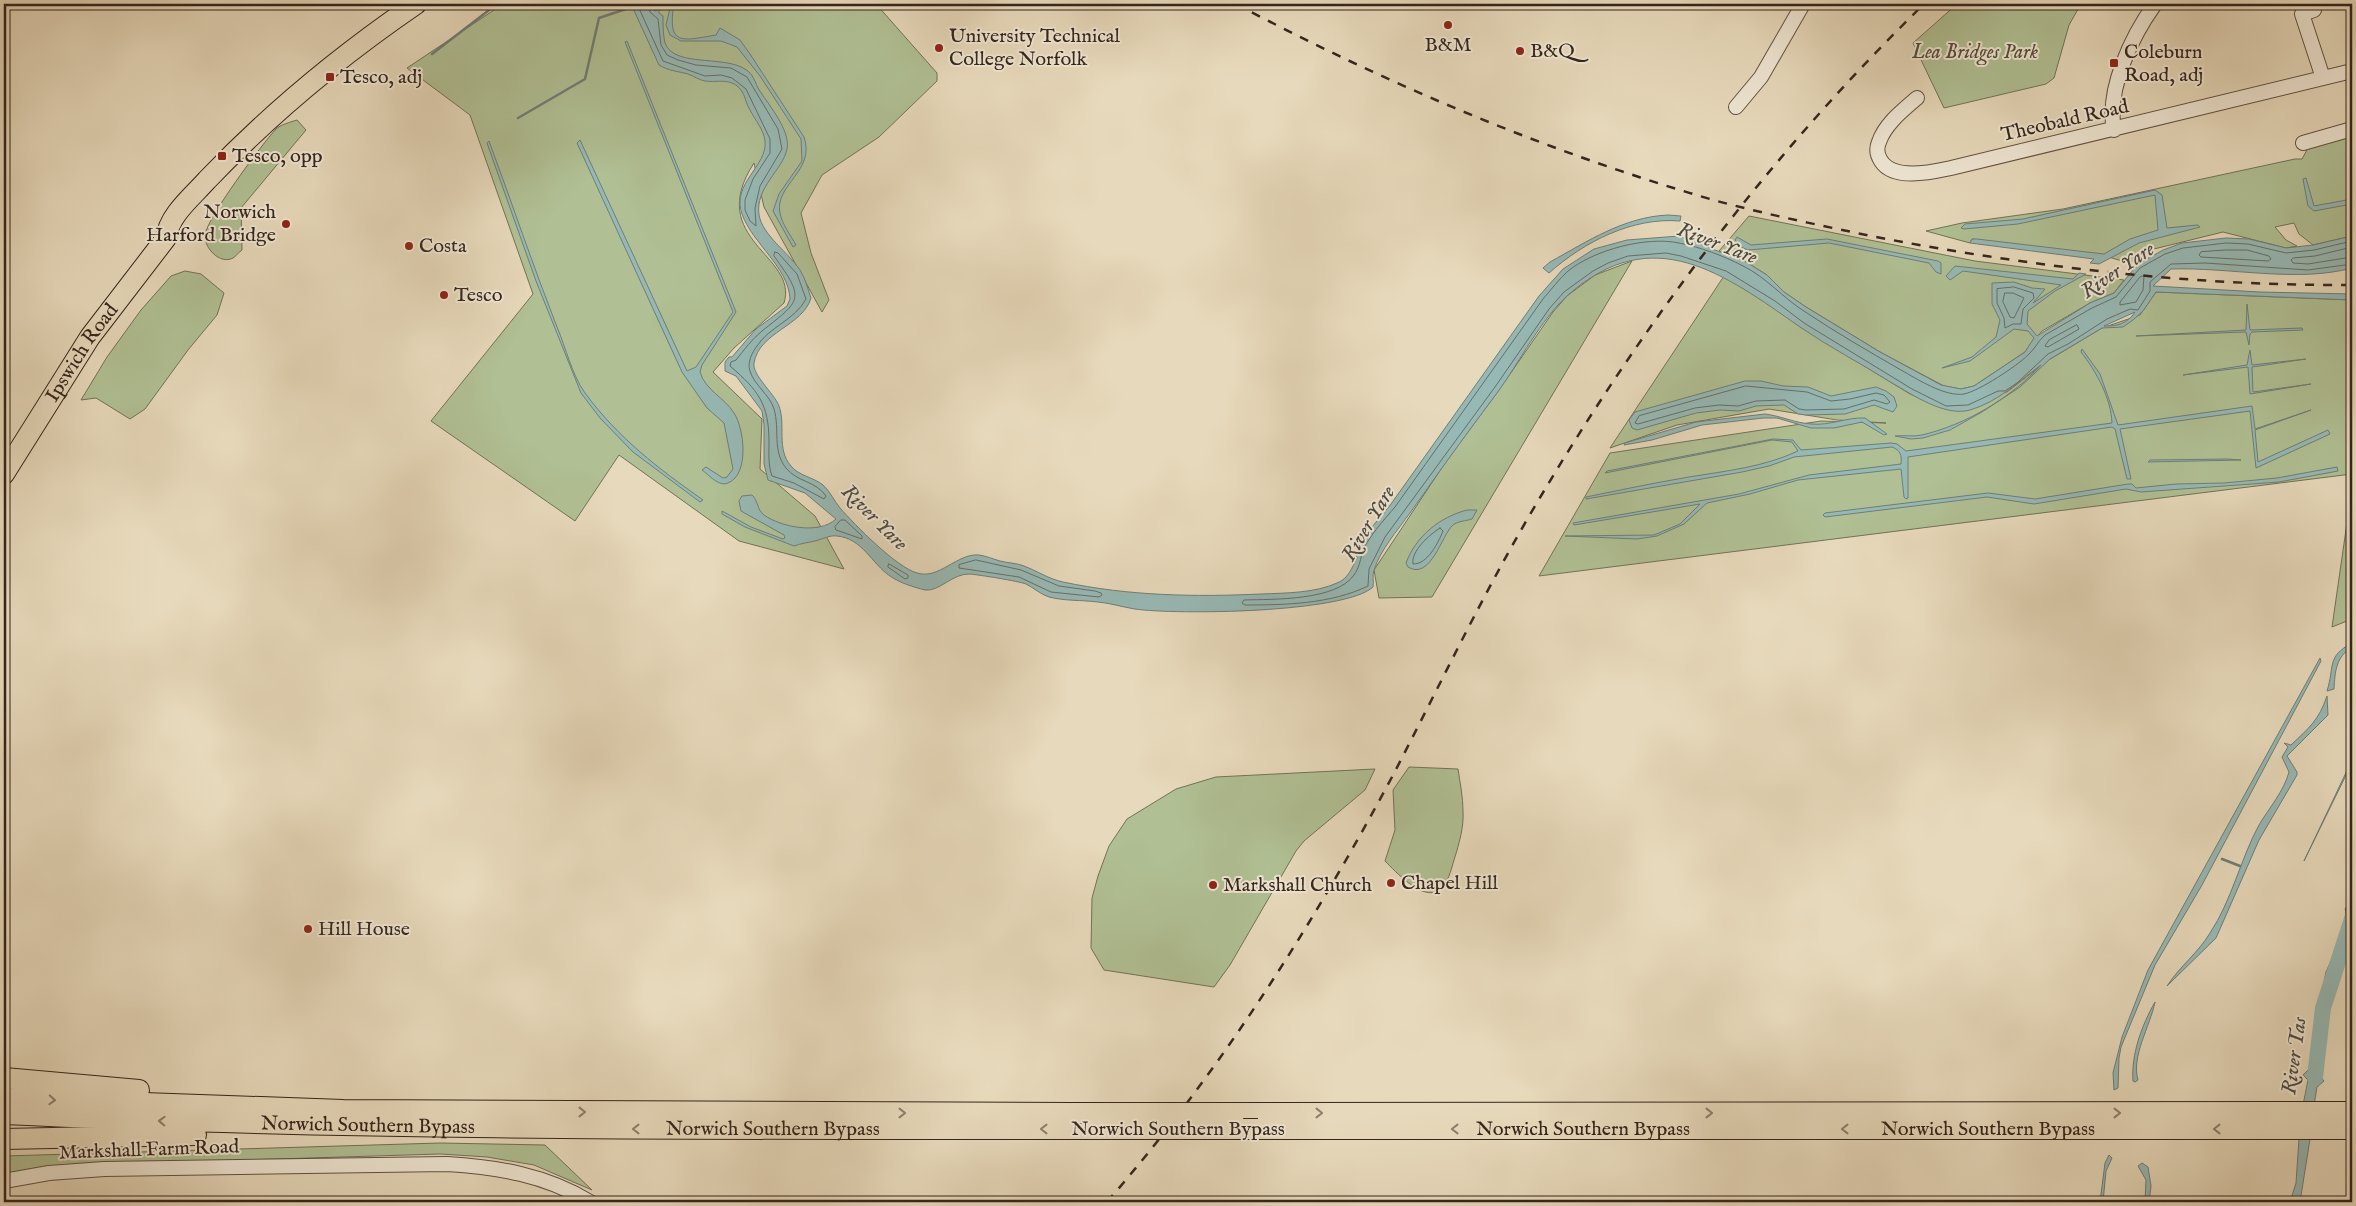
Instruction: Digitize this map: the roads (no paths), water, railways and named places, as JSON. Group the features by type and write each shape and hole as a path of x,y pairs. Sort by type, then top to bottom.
{"highway":[{"name":"Ipswich Road","path":"4,474 90,337 166,238 178,235 261,126 372,35 416,4"},
{"path":"4,1078 118,1089 543,1112"},
{"name":"Norwich Southern Bypass","path":"4,1098 343,1110 543,1112 1235,1113 2350,1121"},
{"name":"Norwich Southern Bypass","path":"4,1114 282,1125 473,1129 1258,1130 2266,1121"},
{"path":"4,1139 473,1129"}],"street":[{"path":"1736,106 1761,77 1803,4"},
{"path":"2114,130 2115,97 2123,61 2136,33 2155,4"},
{"path":"2302,14 2318,57 2323,78"},
{"name":"Theobald Road","path":"1908,101 1885,130 1876,151 1883,164 1892,170 1907,173 1942,170 2352,71"},
{"path":"2303,143 2352,130"},
{"name":"Markshall Farm Road","path":"4,1181 49,1174 104,1169 455,1165 490,1167 526,1175 564,1188 590,1202"}],"water":[{"path":"631,4 652,4 655,11 659,9 659,13 663,16 665,43 671,51 692,59 742,67 751,74 782,125 787,149 761,196 759,215 765,230 800,270 811,298 799,316 764,344 758,352 754,368 779,406 782,421 782,445 786,459 791,466 798,472 823,485 838,505 865,534 898,563 917,573 933,573 963,558 979,555 1021,565 1063,582 1137,593 1237,595 1290,593 1319,589 1341,581 1347,576 1357,558 1356,555 1372,527 1391,504 1539,296 1563,269 1594,249 1627,240 1679,236 1746,262 1767,275 1784,292 1806,307 1880,352 1941,385 1961,389 1974,386 2025,352 2034,338 2028,331 2014,329 1970,361 1942,368 1972,357 1996,337 2000,320 1992,304 1992,283 2014,282 2032,288 2045,289 2033,303 2061,285 1963,271 1950,280 1946,276 1955,266 2073,279 2079,273 2086,274 2055,291 2028,311 2027,324 2037,336 2090,303 2114,293 2138,264 2163,250 2182,243 2226,238 2249,239 2286,248 2313,245 2352,236 2352,268 2309,274 2171,269 2153,286 2260,292 2352,294 2352,300 2156,292 2143,311 2123,327 2102,328 2050,359 2020,387 2003,398 2041,365 2008,391 1990,402 1970,410 1960,411 1940,408 1910,393 1822,342 1744,289 1716,274 1687,263 1659,258 1629,261 1599,273 1568,295 1549,316 1497,393 1385,547 1374,570 1373,587 1356,596 1296,607 1221,612 1186,612 1135,609 1103,603 1055,598 1046,596 1026,584 970,574 958,576 936,588 925,590 898,581 890,576 860,546 846,538 832,536 794,546 745,527 722,514 722,511 751,527 783,539 785,538 784,535 741,511 739,501 742,496 752,495 764,515 790,526 800,528 820,527 836,519 805,493 768,480 764,464 764,424 762,411 736,376 725,371 725,362 729,357 732,357 756,329 787,306 790,299 788,288 777,266 747,225 740,203 741,193 745,184 761,159 764,150 765,141 763,133 737,86 724,81 703,80 670,70 659,65","holes":["2135,312 2122,324 2114,326 2104,326"]},
{"path":"671,4 674,4 673,27 675,34 679,38 694,39 716,35 720,28 740,40 804,137 806,149 804,159 800,169 783,194 780,203 780,213 783,221 796,245 793,247 773,211 779,194 802,161 801,139 760,76 737,47 721,41 681,41 670,35 666,25"},
{"path":"627,41 736,312 702,365 700,372 706,384 726,403 738,420 742,439 742,461 740,470 735,478 725,484 718,482 702,470 706,467 723,478 727,477 733,469 724,423 707,408 682,372 577,143 580,140 687,371 696,367 733,312 625,42"},
{"path":"489,141 539,281 580,386 625,438 671,477 703,500 700,502 633,452 600,418 581,393 536,281 487,143"},
{"path":"2306,178 2314,206 2352,199 2352,204 2314,211 2308,206 2303,179"},
{"path":"2155,190 2162,195 2167,228 2198,225 2200,227 2139,243 2099,264 2090,263 2094,259 1970,243 1972,239 1977,239 2104,254 2130,239 2158,230 2155,195 2018,224 1961,228 1965,224 2023,219"},
{"path":"1668,215 1681,216 1680,221 1644,223 1627,228 1610,234 1577,251 1549,273 1543,268 1592,238 1621,225 1636,220"},
{"path":"1737,237 1751,245 1827,239 1938,261 1941,263 1941,274 1936,272 1929,263 1829,243 1748,250 1741,247 1735,240"},
{"path":"2247,304 2250,330 2302,328 2303,330 2252,332 2249,345 2246,332 2136,336 2246,330"},
{"path":"2082,349 2100,374 2118,425 2252,406 2255,429 2311,410 2255,430 2258,462 2328,430 2330,434 2256,468 2250,411 2120,429 2131,479 2127,479 2115,429 2112,427 1908,457 1908,498 1906,499 1904,497 1901,469 1798,480 1750,494 1707,503 1684,524 1657,536 1637,539 1565,536 1654,535 1680,524 1700,504 1574,525 1573,523 1739,494 1809,475 1901,464 1901,458 1899,451 1892,447 1794,457 1769,466 1742,472 1586,499 1586,497 1624,489 1758,465 1798,451 1792,442 1772,440 1605,473 1607,471 1773,439 1793,440 1801,450 1891,443 1897,444 1906,451 2112,423 2106,395 2097,376 2081,352"},
{"path":"2250,350 2252,365 2306,359 2252,367 2253,392 2311,384 2250,394 2248,367 2183,375 2247,365"},
{"path":"1745,381 1761,381 1783,386 1808,387 1831,396 1876,387 1894,397 1897,406 1893,412 1874,405 1845,414 1806,415 1798,414 1784,405 1756,406 1739,411 1720,410 1696,413 1637,430 1632,428 1629,420 1635,412"},
{"path":"1997,402 1982,412 1950,430 1923,438 1911,439 1895,436 1922,435 1955,424"},
{"path":"1765,414 1811,424 1865,418 1887,434 1884,435 1862,422 1834,428 1811,428 1777,418 1763,418 1702,425 1652,440 1624,445 1625,443 1696,422"},
{"path":"2150,460 2241,460 2148,462"},
{"path":"2337,467 2338,471 2279,482 2141,492 2126,489 2034,504 1987,497 1825,517 1823,515 1825,513 1988,493 2035,499 2128,484 2132,484 2136,488 2176,484 2224,483 2277,478"},
{"path":"1467,510 1477,510 1472,519 1453,525 1435,555 1423,568 1416,570 1408,567 1406,563 1410,553 1430,529 1447,517"},
{"path":"2352,643 2352,647 2343,655 2337,665 2334,689 2327,691 2335,658 2338,653"},
{"path":"2320,658 2321,661 2202,885 2155,965 2121,1047 2118,1088 2114,1090 2113,1073 2122,1037 2148,970"},
{"path":"2327,696 2328,715 2287,756 2297,775 2259,840 2216,938 2167,986 2195,953 2218,920 2252,838 2284,786 2289,772 2282,757 2288,747 2284,743 2291,745 2308,728 2317,718"},
{"path":"2352,760 2352,763 2304,861"},
{"path":"2352,890 2352,932 2340,965 2333,973 2332,978 2335,981 2322,1028 2317,1072 2324,1081 2317,1087 2314,1105 2303,1105 2308,1080 2303,1075 2309,1069 2316,1020 2326,972 2341,938 2345,909 2349,904"},
{"path":"2155,1002 2139,1051 2137,1061 2138,1080 2135,1082 2133,1081 2133,1071 2136,1050 2142,1030"},
{"path":"2299,1139 2310,1139 2300,1202 2290,1202 2296,1183"},
{"path":"2109,1155 2112,1158 2106,1171 2103,1202 2100,1202 2105,1163"},
{"path":"2142,1163 2148,1167 2151,1186 2149,1202 2145,1202 2146,1180 2138,1166"}],"waterway":[{"path":"432,54 497,4"},
{"path":"518,118 585,79 599,18 632,7"},
{"path":"2222,859 2240,866"},
{"name":"River Tas","path":"2315,1077 2323,1008 2352,919"}],"railway":[{"path":"1236,4 1352,62 1471,115 1593,161 1717,201 1876,237 2054,266 2113,273 2233,282 2352,285"},
{"path":"1107,1202 1148,1153 1225,1051 1296,944 1392,777 1475,614 1528,518 1614,380 1660,313 1759,184 1812,122 1924,4"}],"place":[{"name":"B&M","path":"1448,25"},
{"name":"University Technical College Norfolk","path":"939,48"},
{"name":"B&Q","path":"1520,51"},
{"name":"Coleburn Road, adj","path":"2114,63"},
{"name":"Tesco, adj","path":"330,77"},
{"name":"Tesco, opp","path":"222,156"},
{"name":"Norwich Harford Bridge","path":"286,224"},
{"name":"Costa","path":"409,246"},
{"name":"Tesco","path":"444,295"},
{"name":"Chapel Hill","path":"1391,883"},
{"name":"Markshall Church","path":"1213,885"},
{"name":"Hill House","path":"308,929"}],"park label":[{"name":"Lea Bridges Park","path":"1975,52"}],"water label":[{"name":"River Yare","path":"1717,244"},
{"name":"River Yare","path":"2118,271"},
{"name":"River Yare","path":"874,518"},
{"name":"River Yare","path":"1369,524"}]}
